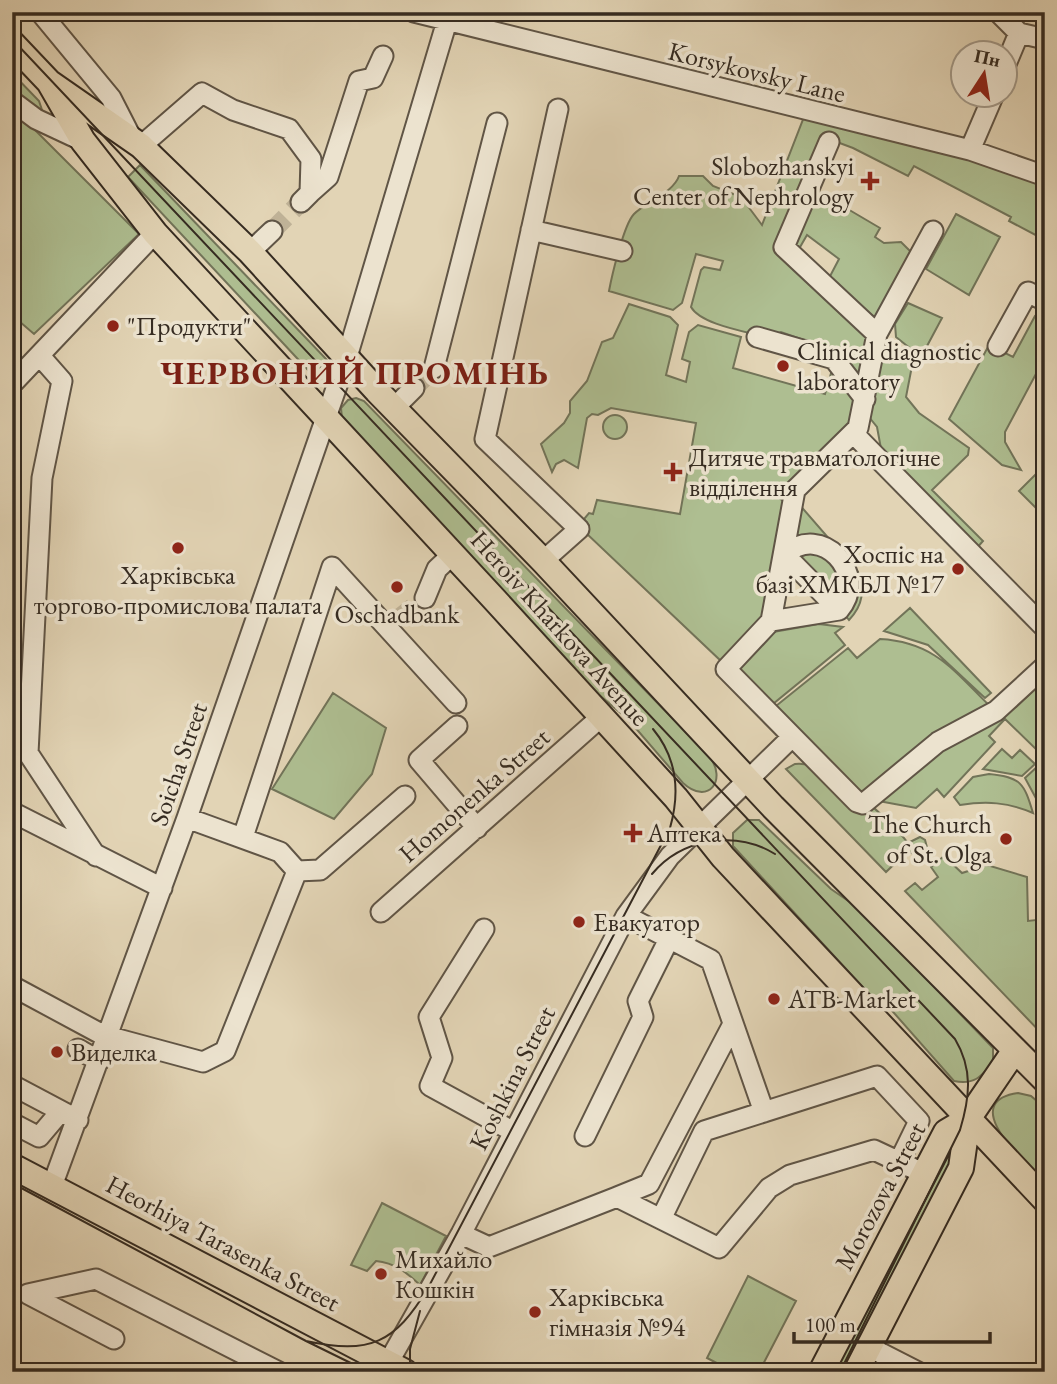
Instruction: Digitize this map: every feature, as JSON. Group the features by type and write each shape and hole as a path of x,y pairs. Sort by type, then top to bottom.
{"main road":[{"name":"Heroiv Kharkova Avenue","path":"12,43 49,82 137,143 250,252 394,408 543,561 749,781 1045,1080"},
{"name":"Heroiv Kharkova Avenue","path":"49,82 83,141 155,233 325,414 700,829 1045,1200"},
{"path":"968,1119 1015,1050"},
{"path":"934,1083 945,1108 946,1132"},
{"name":"Morozova Street","path":"821,1372 946,1132 968,1119"},
{"name":"Morozova Street","path":"856,1372 961,1168 968,1119"},
{"name":"Heorhiya Tarasenka Street","path":"12,1166 397,1367"}],"street":[{"path":"40,12 111,98 137,143 202,93 233,110 289,129 311,159 305,198 328,177 359,82 373,78 383,56"},
{"path":"998,12 1019,33 1045,39"},
{"name":"Korsykovsky Lane","path":"417,13 970,150 1045,176"},
{"name":"Soicha Street","path":"52,1186 70,1115 99,1062 347,357 447,20"},
{"path":"1017,38 1019,33"},
{"path":"12,101 36,119 83,141"},
{"path":"970,150 988,108"},
{"path":"543,561 579,529 485,439 558,109"},
{"path":"434,368 497,123"},
{"path":"829,142 784,247 877,334"},
{"path":"531,230 622,251"},
{"path":"250,252 272,231"},
{"path":"933,231 877,334 861,422 854,433 794,490 785,555 771,621 726,669 791,738 857,802 863,804 938,742 996,711 1045,666"},
{"path":"12,384 155,233"},
{"path":"998,346 1028,292 1045,301"},
{"path":"757,337 834,359 865,399"},
{"path":"40,356 62,381 42,478 28,753 96,856"},
{"path":"394,408 414,388"},
{"path":"854,433 1045,628"},
{"path":"771,621 839,610 847,597 849,587 844,564 837,554 813,542 793,547 785,555"},
{"path":"425,597 438,569 453,554"},
{"path":"785,555 839,610"},
{"path":"243,837 332,567 394,625 456,703"},
{"name":"Homonenka Street","path":"381,912 601,717"},
{"path":"457,726 419,760 477,828"},
{"name":"Koshkina Street","path":"397,1367 461,1234 626,916 660,868 791,738"},
{"path":"297,871 320,870 405,796"},
{"path":"12,812 162,888"},
{"path":"187,818 280,852 297,871"},
{"path":"12,986 108,1037 203,1062 225,1051 297,871"},
{"path":"626,916 711,960 764,1112"},
{"path":"484,929 429,1017 442,1058 430,1086 514,1132"},
{"path":"585,1136 643,1017 638,1001 669,939"},
{"path":"461,1234 489,1247 649,1184 733,1024"},
{"path":"78,1049 99,1062"},
{"path":"661,1219 705,1131 877,1076 919,1121 900,1162"},
{"path":"12,1085 70,1115 39,1137 12,1123"},
{"path":"617,1198 719,1248 769,1188 790,1175 874,1150 923,1173"},
{"path":"114,1339 28,1294 96,1279 279,1372"},
{"path":"869,1347 918,1372"}],"green space":[{"path":"12,73 39,101 42,110 36,111 12,91"},
{"path":"12,114 32,127 139,234 34,334 12,315"},
{"path":"804,117 966,155 1045,180 1041,204 1045,208 1045,240 1009,221 1011,217 914,166 908,176 853,148 821,136 781,243 872,335 859,380 821,346 781,332 769,338 738,330 705,319 696,313 691,307 701,270 704,267 720,270 723,261 696,254 682,303 673,310 609,291 630,220 639,209 666,192 679,176 703,176 713,186 741,197 762,225"},
{"path":"140,165 328,361 329,369 324,375 309,371 128,177"},
{"path":"812,188 880,228 875,237 884,243 901,242 912,253 876,318 827,282 839,259 807,235 796,254 788,246"},
{"path":"956,214 1000,237 969,295 926,269"},
{"path":"908,303 942,318 927,346 921,351 911,349 896,337 895,324"},
{"path":"629,304 670,317 678,325 666,375 686,382 690,362 682,359 689,332 698,325 741,337 733,368 825,394 834,363 854,397 855,423 777,496 784,502 766,616 721,661 587,534 589,526 584,519 589,513 593,514 597,500 680,514 696,423 611,408 598,415 592,414 587,418 578,468 564,460 556,464 552,472 541,444 564,423 570,413 570,401 587,381 602,342 613,338"},
{"path":"1045,310 1045,366 1037,372 1005,432 1005,442 1021,470 1002,465 949,419 989,345 1013,357 1035,316"},
{"path":"885,344 912,366 906,397 919,413 969,448 968,455 932,490 983,541 976,549 882,454 877,427 869,417"},
{"path":"356,398 364,401 709,756 716,774 712,787 700,792 683,783 627,718 594,691 342,418 341,408 348,400"},
{"path":"615,415 624,418 627,427 624,436 615,439 606,436 603,427 606,418"},
{"path":"1042,468 1045,470 1045,517 1019,491"},
{"path":"798,503 858,572 861,597 858,608 849,620 842,611 845,563 792,546"},
{"path":"808,547 841,564 837,599 792,551"},
{"path":"910,608 991,693 985,698 928,645 884,631"},
{"path":"819,624 843,627 835,633 845,645 768,708 735,666 773,632"},
{"path":"880,639 900,641 931,653 957,673 995,711 1016,707 1037,687 1037,667 1045,661 1045,758 1005,719 989,736 995,742 944,797 937,789 916,808 868,799 771,710 848,648 857,658"},
{"path":"333,693 386,728 372,774 334,819 272,789"},
{"path":"1002,749 1012,758 1020,750 1035,764 1022,776 983,769"},
{"path":"795,764 808,765 839,780 872,806 908,843 920,837 925,840 928,851 915,855 908,851 886,872 786,769"},
{"path":"1038,766 1045,773 1045,815 1025,778"},
{"path":"989,774 1008,777 1020,783 1033,813 997,803 960,805 954,797 973,777"},
{"path":"747,820 759,820 831,889 857,907 993,1048 993,1063 985,1072 972,1081 954,1081 887,1005 869,994 733,846 733,833"},
{"path":"944,856 962,873 987,865 1027,877 1028,921 1045,919 1045,1037 905,891 915,883 922,890 938,877 931,867"},
{"path":"1018,1093 1031,1096 1045,1108 1045,1184 1012,1149 994,1121 993,1108 1000,1099"},
{"path":"944,1145 958,1155 849,1372 829,1372"},
{"path":"382,1203 446,1236 420,1285 405,1272 389,1264 376,1261 367,1271 351,1265"},
{"path":"748,1276 796,1301 759,1372 734,1372 707,1358"}],"tunnel":[{"path":"272,231 301,202"},
{"path":"414,388 434,368"},
{"path":"398,619 425,598"}],"tram line":[{"path":"12,39 955,1039 965,1061 968,1083 960,1130 840,1372"},
{"path":"306,1341 347,1346 364,1345 379,1340 392,1333 404,1321 428,1288 670,828 675,802 672,764 653,729"},
{"path":"652,874 678,852 710,842 744,842 775,854"},
{"path":"12,1183 369,1372"},
{"path":"410,1372 410,1349 420,1311"}],"place":[{"name":"Slobozhanskyi Center of Nephrology","path":"870,181"},
{"name":"\"Продукти\"","path":"113,326"},
{"name":"Clinical diagnostic laboratory","path":"783,366"},
{"name":"Дитяче травматологічне відділення","path":"673,472"},
{"name":"Харківська торгово-промислова палата","path":"178,548"},
{"name":"Хоспіс на базі ХМКБЛ №17","path":"958,569"},
{"name":"Oschadbank","path":"397,587"},
{"name":"Аптека","path":"633,833"},
{"name":"The Church of St. Olga","path":"1006,839"},
{"name":"Евакуатор","path":"579,922"},
{"name":"ATB-Market","path":"774,999"},
{"name":"Виделка","path":"57,1052"},
{"name":"Михайло Кошкін","path":"381,1274"},
{"name":"Харківська гімназія №94","path":"535,1312"}],"district":[{"name":"ЧЕРВОНИЙ ПРОМІНЬ","path":"355,372"}]}
